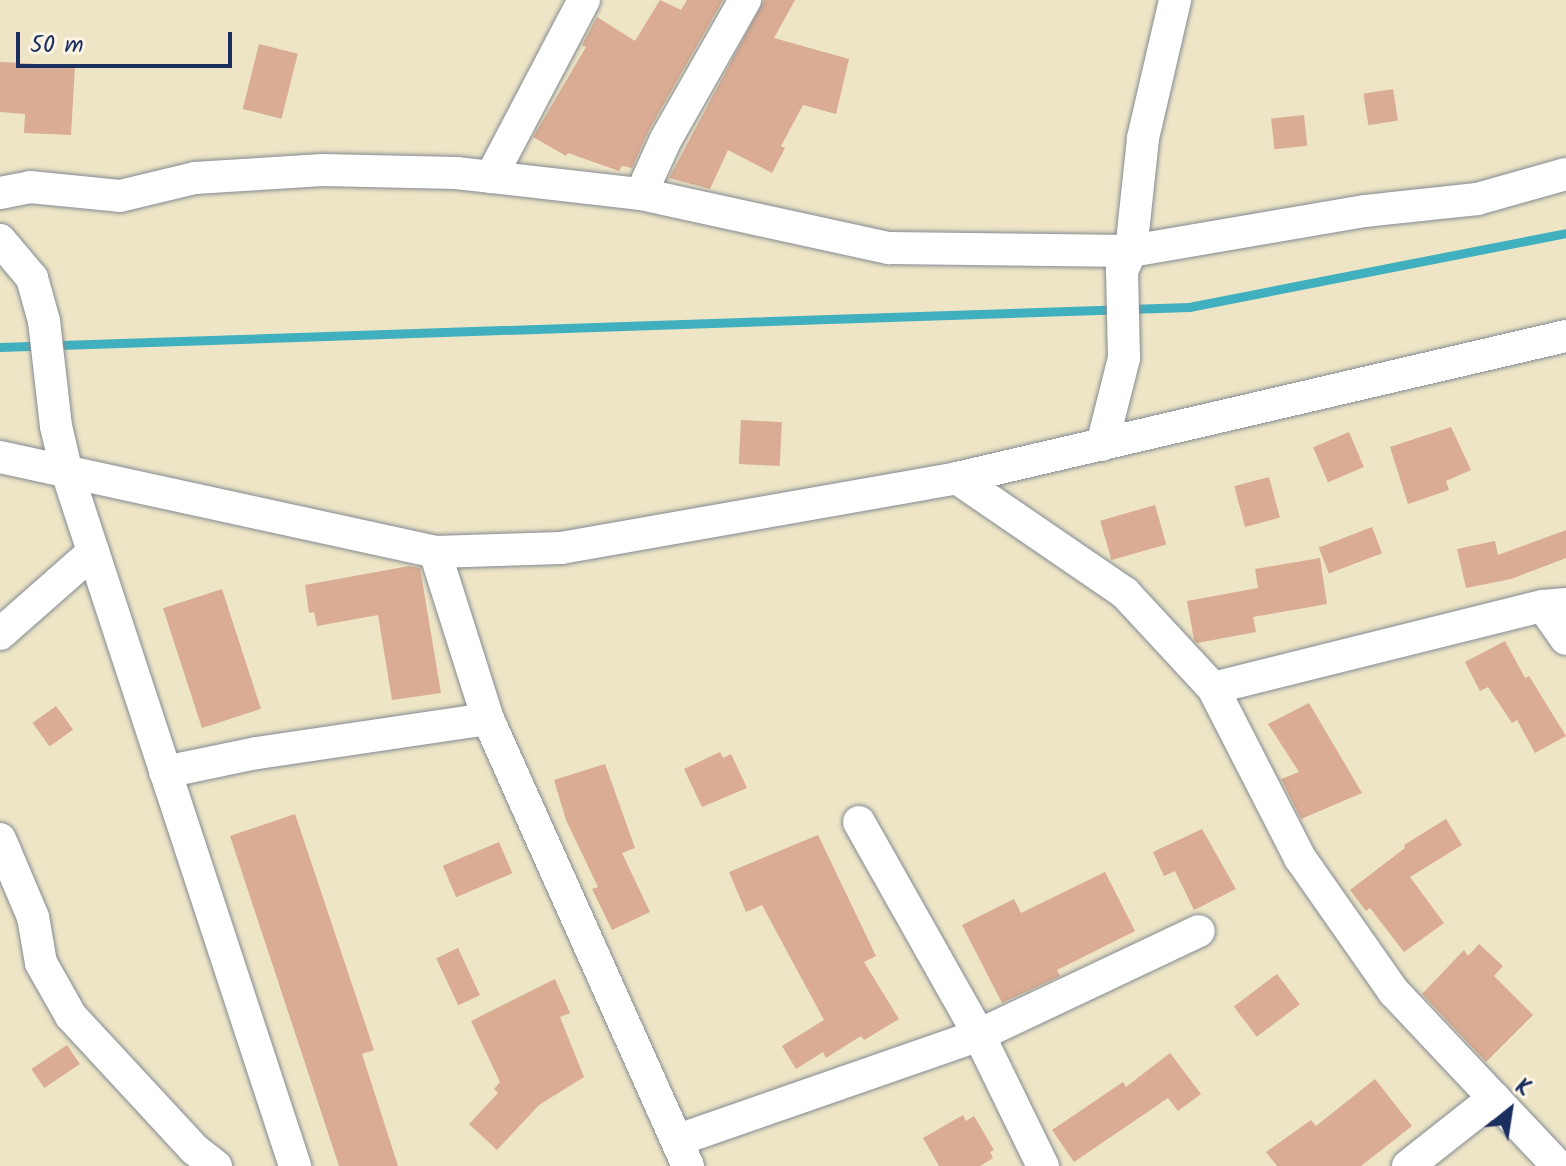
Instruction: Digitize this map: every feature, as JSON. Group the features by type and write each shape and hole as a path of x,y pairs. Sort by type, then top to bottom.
{"street":[{"path":"491,177 584,0"},
{"path":"641,194 666,139 745,0"},
{"path":"1102,445 1124,358 1126,261 1143,138 1175,0"},
{"path":"0,193 30,187 120,196 195,178 323,170 491,177 641,194 889,248 1126,261 1365,211 1477,199 1566,174"},
{"path":"0,240 32,278 44,321 56,426 66,469 295,1166"},
{"path":"0,457 435,552 561,548 957,478 1566,336"},
{"path":"957,478 1125,593 1213,688 1300,858 1394,992 1558,1166"},
{"path":"0,634 93,552"},
{"path":"435,552 488,719 683,1153 979,1035 1199,931"},
{"path":"1213,688 1555,605 1566,639"},
{"path":"165,772 257,753 488,719"},
{"path":"859,822 979,1035 1043,1166"},
{"path":"0,839 33,917 41,963 71,1016 194,1149 216,1166"},
{"path":"1408,1166 1494,1098"}],"building":[{"path":"660,0 681,10 687,0 723,0 649,130 632,168 622,166 619,171 568,153 566,156 533,137 586,47 582,45 597,17 635,41"},
{"path":"764,0 795,0 774,38 849,59 836,114 803,105 781,146 785,148 772,173 728,150 710,189 669,178"},
{"path":"259,44 298,54 282,119 243,109"},
{"path":"0,62 75,66 71,135 24,133 25,114 0,112"},
{"path":"1393,89 1398,121 1368,125 1363,94"},
{"path":"1304,115 1307,146 1274,149 1271,118"},
{"path":"741,420 782,422 780,466 739,464"},
{"path":"1451,427 1471,470 1446,481 1449,490 1408,504 1390,447"},
{"path":"1349,432 1364,467 1328,482 1313,447"},
{"path":"1269,477 1280,518 1245,527 1234,486"},
{"path":"1155,505 1166,544 1112,560 1100,521"},
{"path":"1372,527 1382,553 1329,574 1319,547"},
{"path":"1566,530 1566,558 1511,579 1466,588 1457,549 1495,541 1498,555"},
{"path":"1320,558 1327,604 1253,617 1256,632 1197,643 1194,640 1187,601 1258,588 1255,569"},
{"path":"409,566 420,568 441,693 392,700 378,615 317,626 314,612 309,613 305,585"},
{"path":"222,589 261,709 202,728 163,608"},
{"path":"1505,641 1525,678 1529,676 1566,736 1535,753 1517,720 1512,723 1488,687 1480,691 1465,662"},
{"path":"1309,703 1362,793 1301,819 1281,779 1299,772 1268,724"},
{"path":"56,706 73,729 50,747 33,723"},
{"path":"720,752 723,758 731,754 747,788 702,807 684,769"},
{"path":"605,764 635,848 622,853 650,912 612,930 592,889 598,887 566,820 554,780"},
{"path":"295,814 374,1050 362,1054 398,1166 339,1166 230,836"},
{"path":"1446,819 1462,845 1410,877 1444,923 1404,952 1370,908 1366,911 1350,890 1405,848 1404,845"},
{"path":"1202,829 1236,889 1194,910 1175,871 1164,876 1153,852"},
{"path":"818,835 876,956 864,962 899,1019 864,1040 861,1036 826,1058 823,1052 796,1069 782,1046 824,1020 762,905 746,912 729,872"},
{"path":"499,842 512,873 456,897 443,866"},
{"path":"1105,872 1135,931 1057,970 1060,976 1002,1003 962,925 1014,899 1021,913"},
{"path":"1479,944 1503,966 1494,976 1533,1015 1486,1062 1422,994 1464,950 1468,956"},
{"path":"458,948 480,995 458,1005 436,958"},
{"path":"1277,974 1300,1004 1257,1037 1234,1006"},
{"path":"555,979 570,1013 560,1017 584,1077 539,1105 497,1150 469,1124 498,1093 494,1089 500,1082 471,1021"},
{"path":"67,1045 80,1064 44,1088 31,1069"},
{"path":"1170,1053 1201,1094 1178,1111 1168,1098 1074,1162 1052,1130 1123,1082 1126,1087"},
{"path":"1375,1079 1412,1126 1361,1166 1277,1166 1266,1152 1311,1120 1316,1126"},
{"path":"963,1115 966,1121 974,1116 994,1150 990,1152 993,1158 980,1166 939,1166 923,1138"}],"waterway":[{"path":"0,347 1189,307 1566,233"}]}
